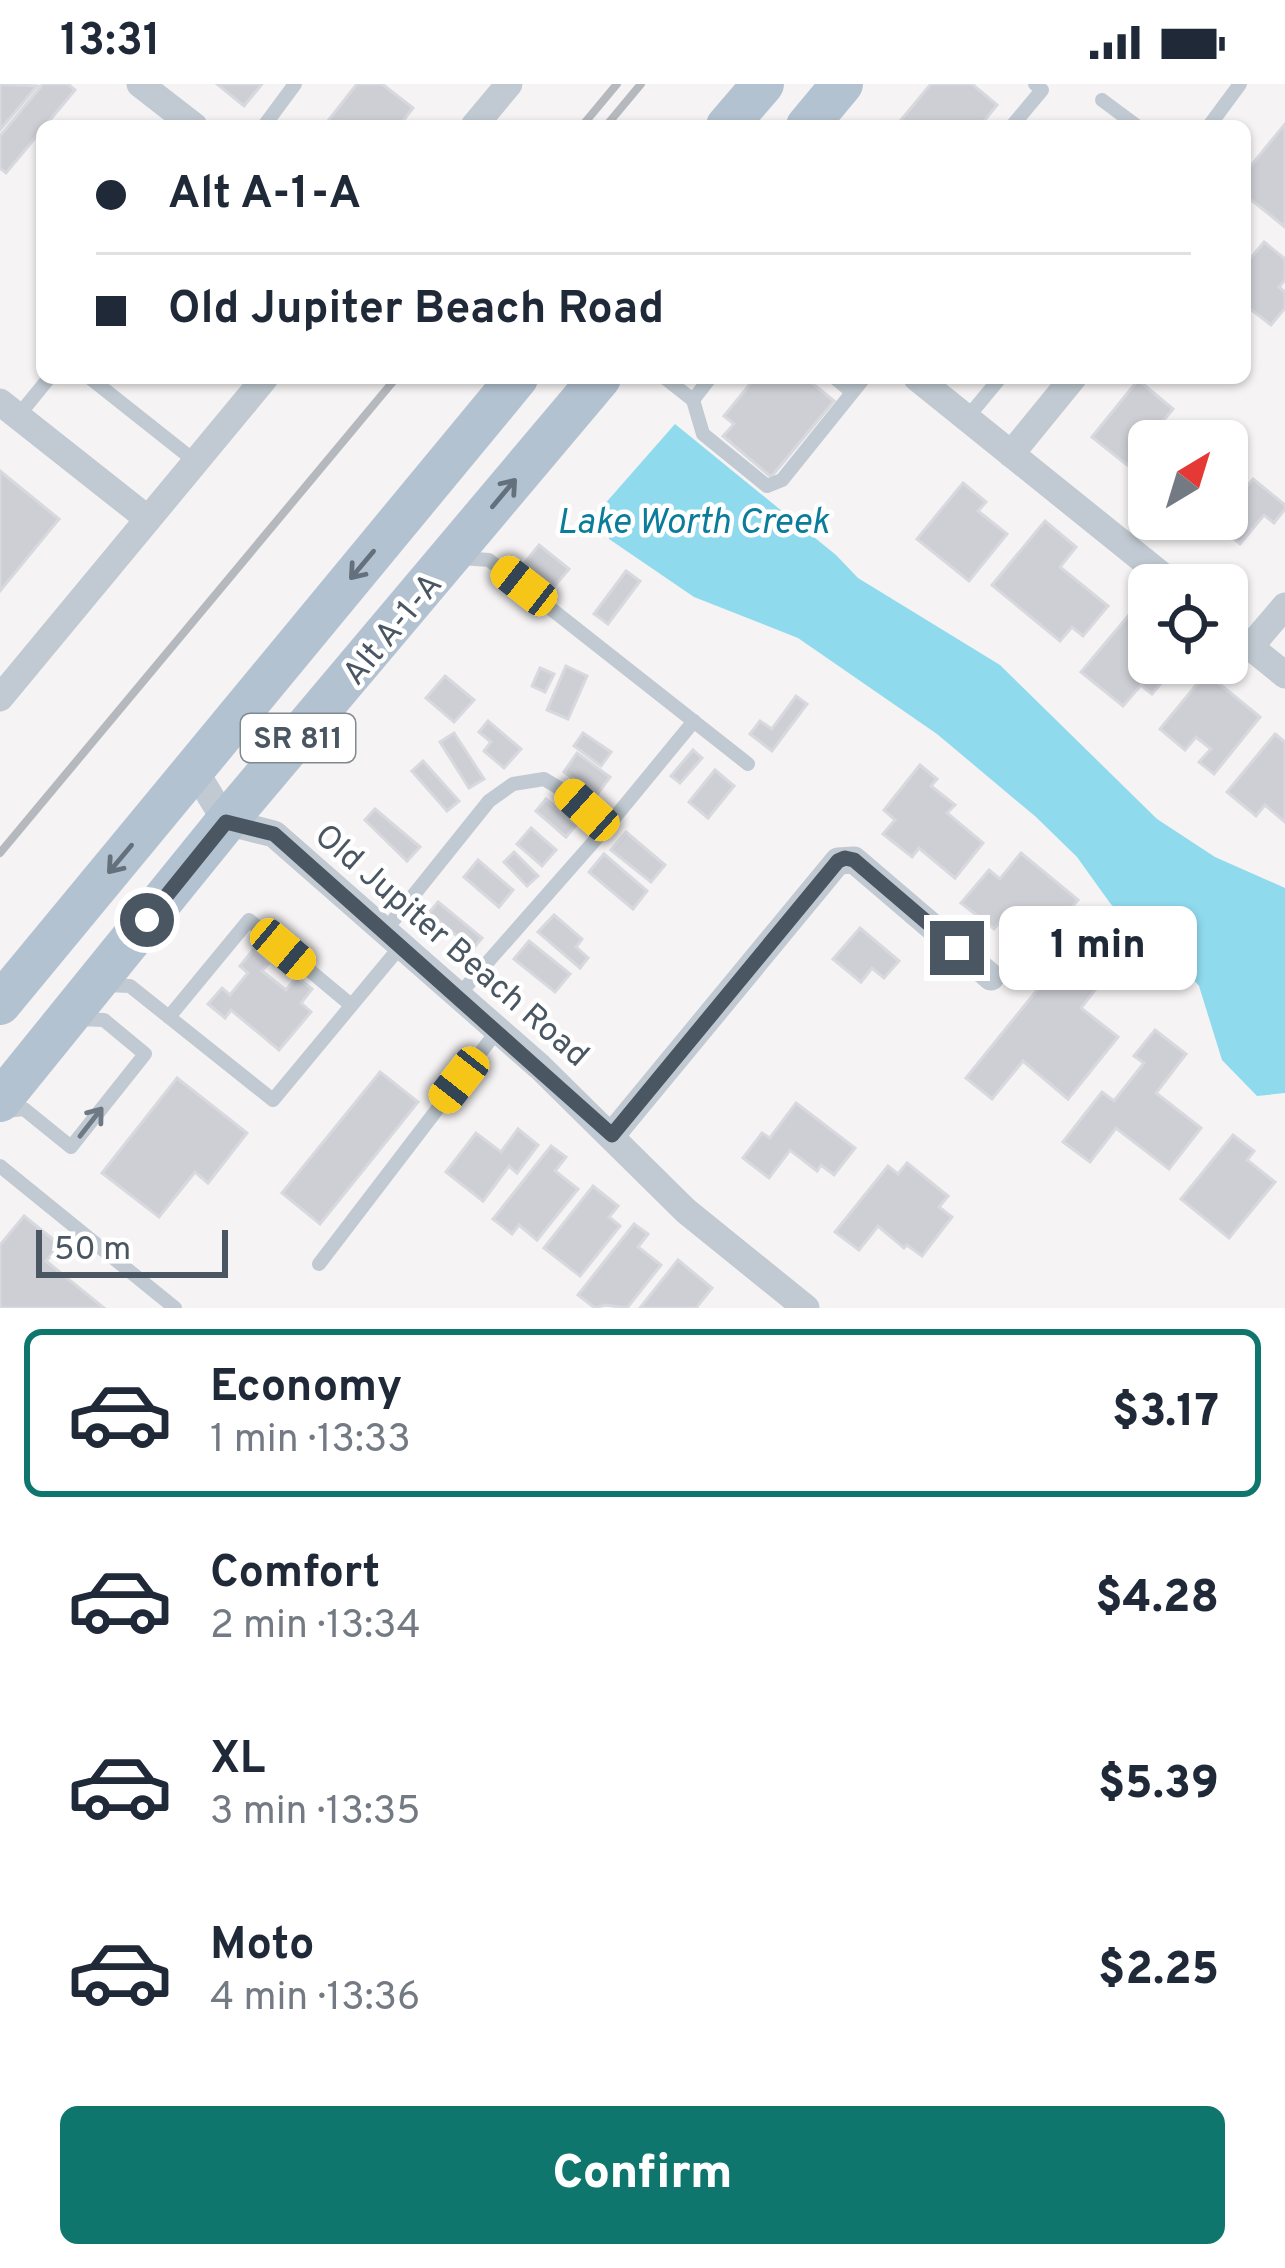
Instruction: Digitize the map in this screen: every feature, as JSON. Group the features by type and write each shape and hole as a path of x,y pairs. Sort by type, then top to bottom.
{"main road":[{"path":"732,120 763,84"},
{"path":"812,120 842,84"},
{"name":"Alt A-1-A","path":"0,1004 512,384"},
{"name":"Alt A-1-A","path":"0,1101 226,822 594,384"}],"street":[{"path":"140,84 186,120"},
{"path":"479,120 509,84"},
{"path":"0,698 261,384"},
{"path":"924,384 1148,564"},
{"path":"1011,454 1068,384"},
{"path":"9,409 148,519"},
{"path":"1285,605 1250,647 1285,675"},
{"path":"194,769 226,822"},
{"name":"Old Jupiter Beach Road","path":"226,822 274,834 497,1030 686,1210 806,1308"},
{"path":"612,1135 845,858 854,860 992,977"}],"lane":[{"path":"269,120 296,84"},
{"path":"1017,120 1042,90 1035,84"},
{"path":"1213,120 1240,84"},
{"path":"1102,100 1129,120"},
{"path":"9,409 41,384"},
{"path":"98,384 196,462"},
{"path":"673,384 693,400 703,434 767,486 782,480 859,384"},
{"path":"693,400 705,384"},
{"path":"842,384 852,392"},
{"path":"967,418 995,384"},
{"path":"450,558 490,560 748,764"},
{"path":"457,997 694,721"},
{"path":"94,985 130,986 273,1100 351,1005 489,801 513,784 544,779 606,827"},
{"path":"169,1017 249,920 351,1005"},
{"path":"0,1112 23,1109 71,1147 145,1054 104,1020 66,1019"},
{"path":"319,1264 497,1030"},
{"path":"0,1166 175,1308"}],"water":[{"name":"Lake Worth Creek","path":"675,424 858,578 1000,665 1157,819 1215,857 1285,888 1285,1093 1257,1096 1222,1060 1199,986 1171,953 1146,942 1077,857 937,734 798,638 694,597 609,539 603,506"}],"building":[{"path":"0,84 37,86 0,130"},
{"path":"43,84 68,84 75,90 50,120 36,120 36,137 6,173 0,168 0,136"},
{"path":"217,84 262,84 244,106"},
{"path":"357,84 382,84 413,108 404,120 329,120"},
{"path":"931,84 972,84 997,105 985,120 901,120"},
{"path":"1285,124 1285,227 1251,200 1251,166"},
{"path":"1264,242 1285,259 1285,280 1279,287 1285,292 1285,308 1271,325 1251,310 1251,258"},
{"path":"750,384 813,384 834,401 771,477 723,436 734,424 724,416"},
{"path":"1135,384 1143,384 1173,409 1164,420 1128,420 1127,465 1092,437"},
{"path":"0,471 59,519 0,591"},
{"path":"1253,479 1285,509 1274,523 1264,515 1248,534 1248,485"},
{"path":"963,483 986,502 978,511 1007,534 969,581 917,539"},
{"path":"1045,521 1076,547 1060,567 1108,606 1083,636 1072,627 1060,641 992,585"},
{"path":"539,545 569,569 552,589 523,565"},
{"path":"626,571 640,581 608,624 594,614"},
{"path":"1128,616 1128,684 1160,684 1152,694 1141,685 1123,706 1081,672"},
{"path":"566,666 587,676 568,719 547,710"},
{"path":"540,668 554,674 545,692 532,686"},
{"path":"445,676 474,700 454,722 426,698"},
{"path":"1197,684 1220,684 1260,717 1214,774 1199,762 1211,749 1196,737 1185,750 1160,729"},
{"path":"796,696 807,704 772,751 750,734 760,721 772,729"},
{"path":"488,721 521,749 504,768 484,751 491,742 479,732"},
{"path":"454,733 484,779 469,788 440,742"},
{"path":"583,733 611,752 601,766 574,746"},
{"path":"1275,734 1285,742 1285,822 1265,805 1256,816 1227,792"},
{"path":"693,750 702,758 680,783 671,776"},
{"path":"577,753 610,777 596,796 564,772"},
{"path":"423,761 459,801 447,811 412,771"},
{"path":"920,765 937,779 931,786 955,805 947,813 983,843 955,878 919,848 912,857 883,834 895,820 884,810"},
{"path":"715,770 734,786 708,818 689,802"},
{"path":"546,799 576,825 566,837 536,811"},
{"path":"375,809 420,847 407,861 365,820"},
{"path":"531,828 556,850 542,866 517,844"},
{"path":"626,832 665,865 651,882 611,850"},
{"path":"514,852 538,876 527,886 504,862"},
{"path":"1021,853 1078,900 1044,941 1009,911 994,929 961,903 989,870 1000,879"},
{"path":"604,854 647,891 633,909 589,872"},
{"path":"478,860 513,890 499,907 464,877"},
{"path":"438,902 482,938 473,949 429,913"},
{"path":"554,915 582,939 576,947 588,958 580,968 538,932"},
{"path":"860,928 899,961 884,978 872,968 861,982 833,959"},
{"path":"529,941 570,974 555,992 514,959"},
{"path":"253,950 268,964 262,971 286,990 297,977 312,989 301,1003 311,1012 279,1050 231,1010 225,1018 208,1004 222,988 230,995 248,973 240,966"},
{"path":"1067,953 1102,981 1081,1008 1118,1037 1068,1099 1023,1061 992,1099 966,1078"},
{"path":"1155,1030 1186,1054 1156,1093 1201,1128 1169,1169 1116,1128 1090,1162 1063,1142 1102,1092 1114,1101 1144,1063 1134,1056"},
{"path":"380,1072 418,1102 320,1224 282,1193"},
{"path":"177,1078 247,1133 208,1183 195,1172 159,1217 102,1173"},
{"path":"796,1103 855,1148 834,1175 821,1165 817,1171 790,1150 769,1178 743,1158 762,1133 770,1138"},
{"path":"518,1129 538,1145 517,1173 509,1166 483,1201 446,1172 476,1133 501,1152"},
{"path":"1233,1135 1254,1151 1247,1160 1275,1182 1229,1238 1181,1199"},
{"path":"551,1146 566,1157 555,1171 578,1189 537,1240 519,1225 512,1234 493,1219"},
{"path":"907,1163 948,1196 939,1207 952,1217 922,1256 878,1226 859,1250 835,1232 888,1166 898,1174"},
{"path":"593,1186 618,1206 609,1217 620,1226 580,1276 544,1248"},
{"path":"24,1216 60,1245 46,1261 104,1308 0,1308 0,1245"},
{"path":"634,1224 648,1234 638,1247 661,1265 627,1308 595,1308 578,1295"},
{"path":"678,1260 712,1288 696,1308 640,1308"}],"railway":[{"path":"587,120 617,84"},
{"path":"611,120 641,84"},
{"path":"0,853 391,384"}],"route":[{"path":"147,920 226,822 274,834 612,1135 838,861 854,860 957,948"}]}
